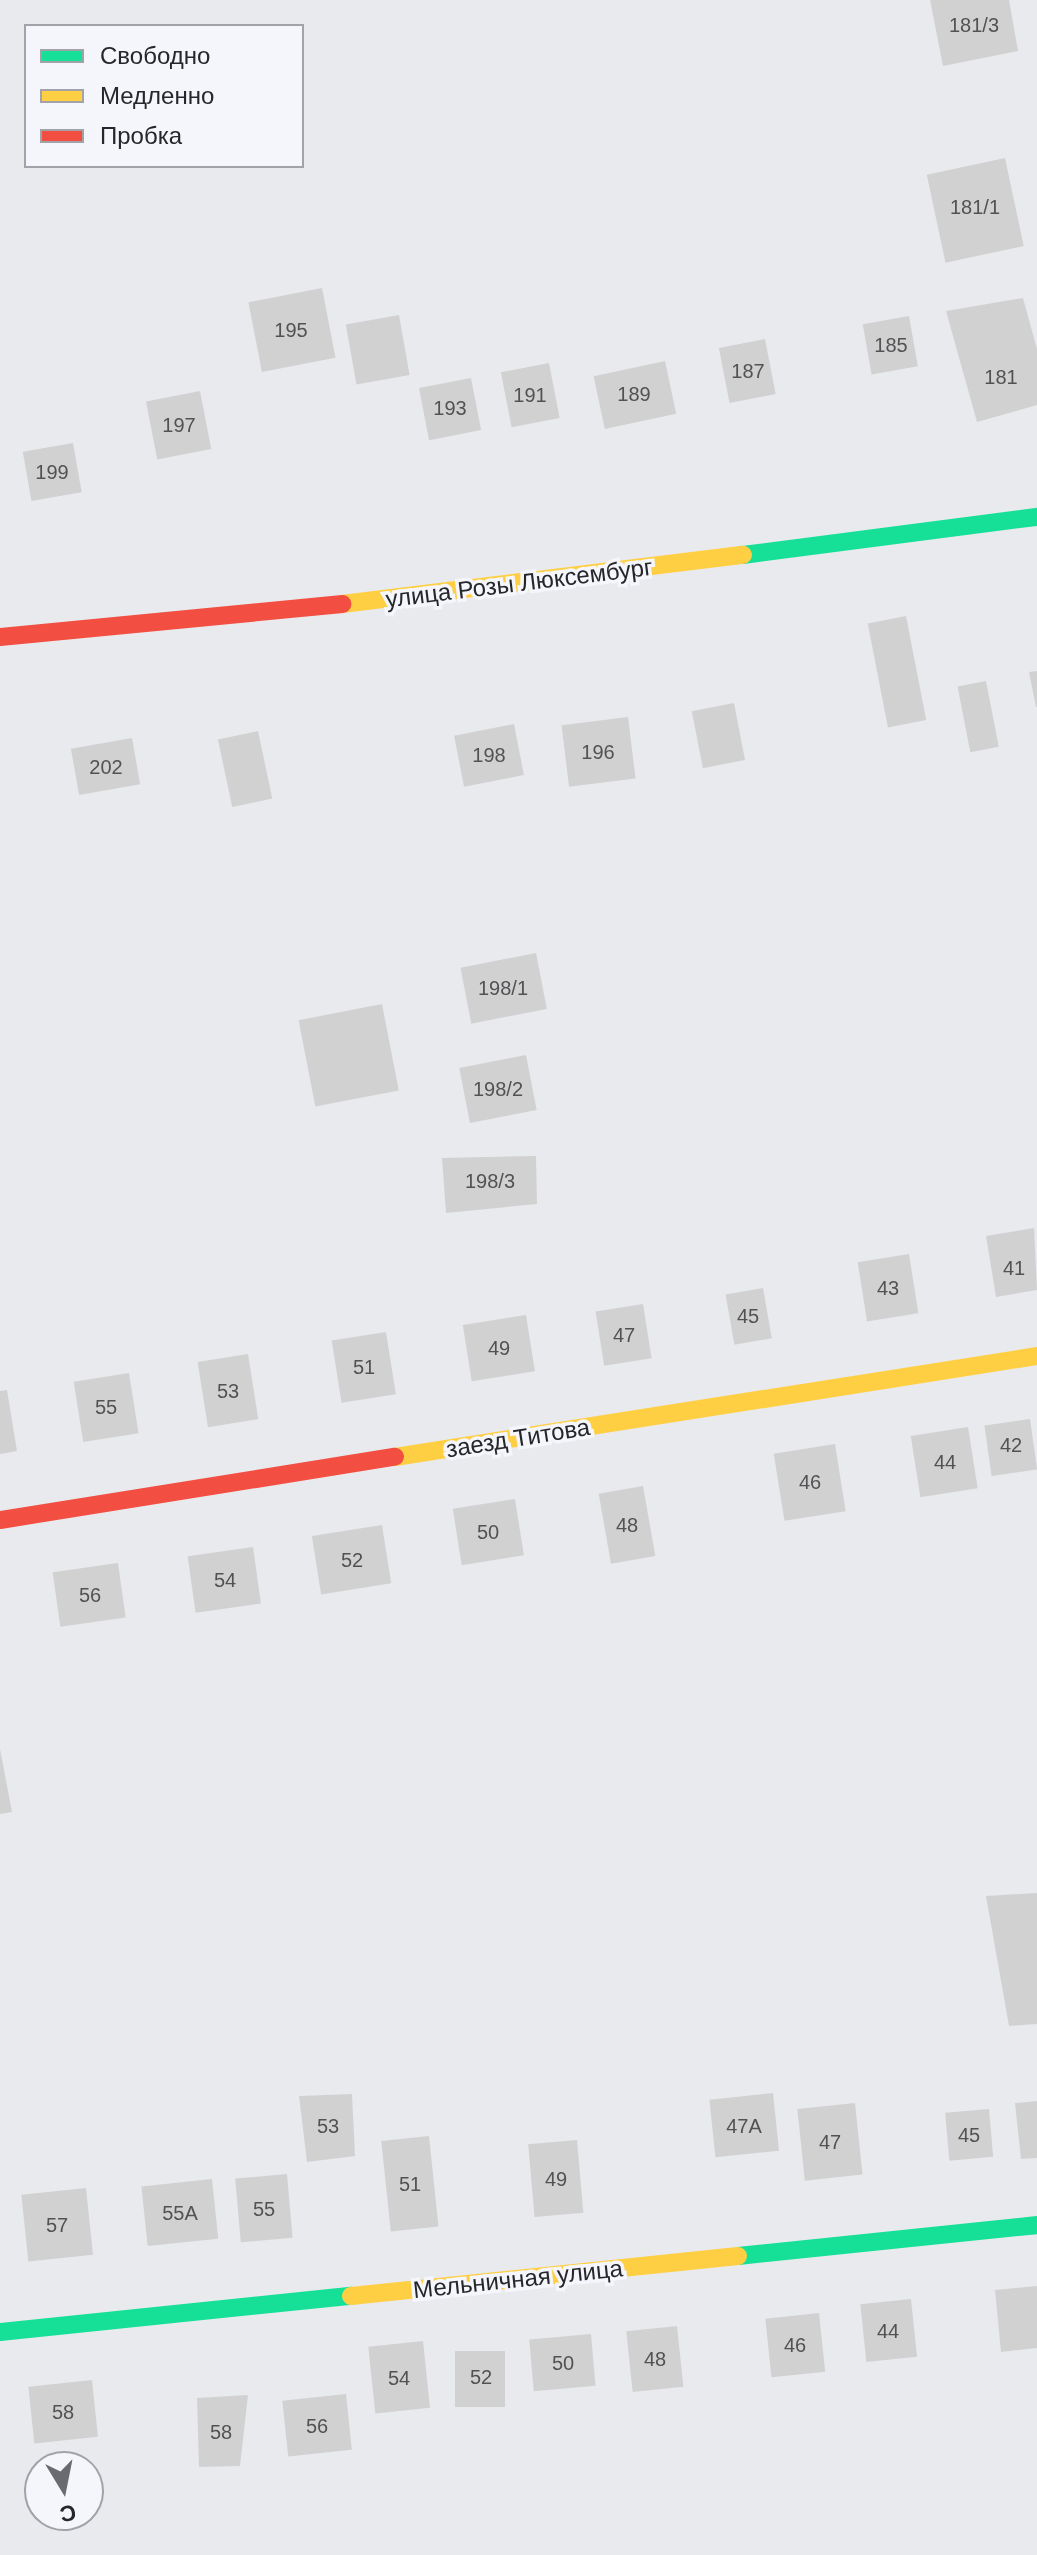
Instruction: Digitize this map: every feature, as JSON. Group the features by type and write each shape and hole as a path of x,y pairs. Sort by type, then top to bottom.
{"street":[{"name":"улица Розы Люксембург","path":"0,637 418,597 1037,517"},
{"name":"заезд Титова","path":"0,1520 1037,1356"},
{"name":"Мельничная улица","path":"0,2332 1037,2225"}],"building":[{"path":"930,0 1009,0 1018,51 943,66"},
{"path":"1005,158 1024,246 945,263 927,175"},
{"path":"322,288 336,358 262,372 248,302"},
{"path":"1023,298 1037,349 1037,405 977,422 946,311"},
{"path":"399,315 410,375 356,384 346,324"},
{"path":"909,316 918,366 872,374 863,324"},
{"path":"765,339 776,394 730,403 719,348"},
{"path":"665,361 676,414 605,429 594,376"},
{"path":"549,363 560,418 512,427 501,372"},
{"path":"471,378 481,430 429,440 419,388"},
{"path":"200,391 211,449 157,459 146,401"},
{"path":"73,443 82,492 31,501 23,452"},
{"path":"906,616 926,720 888,727 868,623"},
{"path":"1037,671 1037,707 1036,707 1029,672"},
{"path":"986,681 999,747 970,752 958,687"},
{"path":"734,703 745,760 703,768 692,711"},
{"path":"628,717 636,779 569,787 561,725"},
{"path":"514,724 524,775 464,787 454,736"},
{"path":"258,731 272,798 232,807 218,740"},
{"path":"132,738 140,784 79,795 71,749"},
{"path":"536,953 547,1009 471,1024 460,968"},
{"path":"382,1004 399,1090 315,1107 299,1020"},
{"path":"526,1055 537,1110 470,1123 459,1068"},
{"path":"536,1156 537,1204 446,1213 442,1158"},
{"path":"1034,1228 1037,1290 996,1297 986,1236"},
{"path":"909,1254 918,1313 867,1321 858,1262"},
{"path":"763,1288 772,1338 734,1345 726,1295"},
{"path":"643,1304 652,1358 604,1366 596,1312"},
{"path":"526,1315 535,1371 472,1381 463,1325"},
{"path":"386,1332 396,1394 342,1403 332,1341"},
{"path":"248,1354 258,1419 208,1427 198,1362"},
{"path":"129,1373 139,1433 83,1442 74,1382"},
{"path":"7,1390 17,1451 0,1454 0,1391"},
{"path":"1030,1419 1037,1470 992,1476 984,1425"},
{"path":"968,1427 978,1488 920,1497 911,1436"},
{"path":"835,1444 846,1511 784,1521 774,1454"},
{"path":"643,1486 655,1556 611,1564 599,1494"},
{"path":"515,1499 524,1555 462,1565 453,1509"},
{"path":"382,1525 391,1583 321,1594 312,1536"},
{"path":"253,1547 261,1603 196,1613 188,1556"},
{"path":"118,1563 126,1617 60,1627 53,1572"},
{"path":"0,1749 12,1812 0,1814"},
{"path":"1037,1893 1037,2024 1009,2026 986,1896"},
{"path":"773,2093 779,2151 715,2157 709,2100"},
{"path":"352,2094 355,2156 307,2162 299,2096"},
{"path":"1037,2101 1037,2158 1021,2159 1015,2103"},
{"path":"855,2103 863,2175 805,2181 797,2109"},
{"path":"989,2109 993,2157 949,2161 945,2113"},
{"path":"429,2136 439,2227 391,2232 381,2141"},
{"path":"577,2140 583,2213 535,2217 528,2144"},
{"path":"287,2174 293,2238 241,2242 235,2179"},
{"path":"212,2179 218,2239 148,2246 141,2186"},
{"path":"86,2188 93,2255 28,2261 21,2195"},
{"path":"1037,2286 1037,2348 1001,2352 995,2290"},
{"path":"911,2299 917,2357 866,2362 860,2304"},
{"path":"819,2313 825,2372 771,2377 765,2319"},
{"path":"677,2326 683,2387 633,2392 626,2331"},
{"path":"591,2334 596,2386 534,2391 529,2339"},
{"path":"423,2341 430,2408 375,2413 368,2347"},
{"path":"455,2351 505,2351 505,2407 455,2407"},
{"path":"92,2380 98,2437 34,2443 28,2387"},
{"path":"346,2394 352,2450 288,2456 282,2401"},
{"path":"248,2395 240,2466 199,2467 197,2398"}],"traffic: fast":[{"path":"743,555 1037,517"},
{"path":"738,2256 1037,2225"},
{"path":"0,2332 351,2296"}],"traffic: slow":[{"path":"342,604 743,555"},
{"path":"395,1457 1037,1356"},
{"path":"351,2296 738,2256"}],"traffic: jam":[{"path":"0,637 342,604"},
{"path":"0,1520 395,1457"}]}
